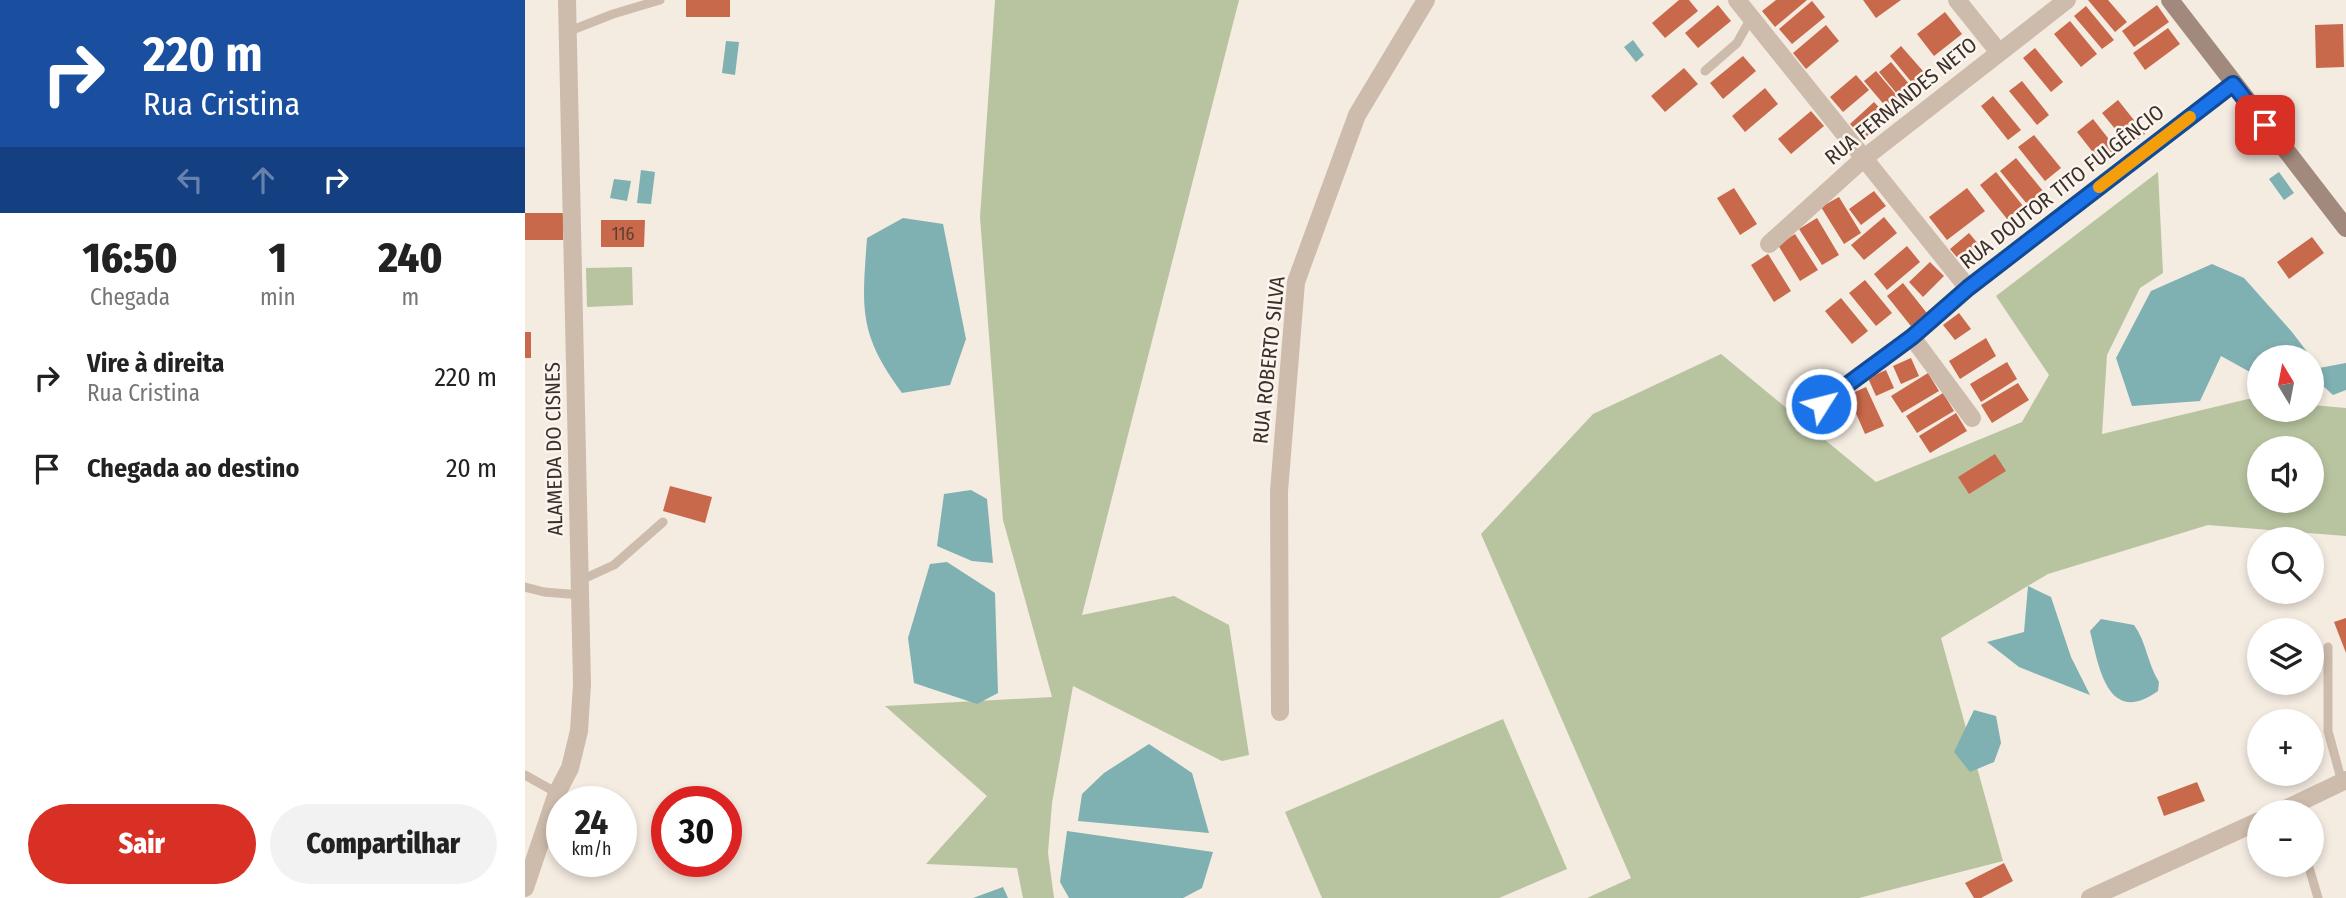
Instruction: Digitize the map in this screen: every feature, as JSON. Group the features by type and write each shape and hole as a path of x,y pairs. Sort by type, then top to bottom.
{"main road":[{"path":"2169,0 2346,228"}],"street":[{"name":"ALAMEDA DO CISNES","path":"561,786 570,768 579,731 582,684 567,0"},
{"name":"RUA ROBERTO SILVA","path":"1280,712 1279,491 1296,282 1357,115 1426,0"},
{"path":"1737,0 1968,288"},
{"path":"1957,0 1998,51"},
{"name":"RUA FERNANDES NETO","path":"1769,244 1863,159 1998,51 2067,0"},
{"name":"RUA DOUTOR TITO FULGÊNCIO","path":"1821,404 1912,337 1968,288 2233,84"},
{"path":"1912,337 1972,418"},
{"path":"2307,800 2344,781"},
{"name":"ALAMEDA DO CISNES","path":"525,888 546,826"},
{"path":"2090,898 2247,826"}],"lane":[{"path":"568,32 660,0"},
{"path":"1705,71 1737,43 1751,18"},
{"path":"525,587 544,592 581,587 614,565 663,522"},
{"path":"2328,647 2328,731 2344,781"},
{"path":"525,775 546,787"},
{"path":"2312,877 2318,898"}],"green space":[{"path":"995,0 1239,0 1082,615 1174,596 1229,625 1249,755 1222,761 1073,686 1052,803 1048,853 1054,898 1023,898 1017,868 926,864 987,796 885,706 1052,697 1003,520 980,217"},
{"path":"2158,172 2163,273 2140,288 2107,355 2102,434 2247,399 2247,422 2324,422 2324,406 2346,408 2346,536 2324,534 2324,527 2247,528 2208,525 2048,574 1941,638 2003,861 1859,898 1587,898 1631,878 1481,534 1593,414 1721,354 1876,482 2022,422 2049,375 1996,296"},
{"path":"632,267 633,305 587,307 586,268"},
{"path":"1503,719 1567,869 1499,898 1322,898 1285,812"}],"water":[{"path":"1633,40 1644,55 1636,62 1624,47"},
{"path":"726,41 739,42 735,75 722,73"},
{"path":"641,170 655,172 651,204 637,203"},
{"path":"2279,172 2294,193 2284,200 2269,179"},
{"path":"614,179 631,181 627,201 610,198"},
{"path":"903,218 943,224 966,339 950,385 902,393 877,353 870,336 866,320 864,284 867,238"},
{"path":"2212,264 2244,278 2302,345 2247,345 2247,370 2221,356 2200,401 2132,406 2116,358 2151,291"},
{"path":"2346,363 2346,390 2333,395 2324,387 2324,367"},
{"path":"971,490 987,499 993,563 972,561 937,546 944,494"},
{"path":"947,562 995,593 998,693 977,704 914,683 908,638 930,564"},
{"path":"2028,586 2051,597 2071,657 2090,695 2019,667 1987,642 2024,632"},
{"path":"2101,619 2134,625 2159,682 2158,691 2141,700 2128,702 2117,698 2109,688 2097,661 2090,631"},
{"path":"1974,710 1996,716 2001,743 1994,762 1970,772 1954,752"},
{"path":"1149,744 1192,773 1209,833 1078,821 1082,794 1104,773"},
{"path":"1067,831 1213,852 1202,888 1183,898 1069,898 1060,882"},
{"path":"1003,887 1008,898 973,898"}],"building":[{"path":"686,0 730,0 730,17 686,17"},
{"path":"1679,0 1689,0 1698,11 1665,38 1652,23"},
{"path":"1776,0 1807,0 1775,27 1762,11"},
{"path":"1863,0 1901,0 1876,18"},
{"path":"2088,0 2108,0 2127,22 2115,32"},
{"path":"1812,1 1825,17 1792,44 1779,29"},
{"path":"1718,5 1731,21 1698,48 1685,33"},
{"path":"2157,5 2169,22 2134,47 2122,31"},
{"path":"2086,6 2114,40 2102,49 2074,16"},
{"path":"1945,12 1962,34 1934,56 1917,34"},
{"path":"2070,21 2097,54 2081,67 2054,34"},
{"path":"2343,24 2344,67 2316,68 2315,25"},
{"path":"1826,25 1839,41 1806,69 1793,53"},
{"path":"2168,28 2180,44 2145,70 2133,53"},
{"path":"1901,46 1930,79 1918,90 1890,56"},
{"path":"2035,48 2063,82 2051,92 2023,58"},
{"path":"1743,56 1756,71 1723,99 1710,83"},
{"path":"1891,62 1919,96 1907,106 1879,72"},
{"path":"1684,68 1698,84 1665,112 1651,96"},
{"path":"1876,71 1904,104 1892,114 1864,81"},
{"path":"1856,75 1869,90 1843,112 1830,97"},
{"path":"2022,81 2049,115 2037,125 2009,91"},
{"path":"1765,88 1778,104 1745,132 1732,116"},
{"path":"1993,96 2021,130 2008,140 1981,106"},
{"path":"2118,100 2145,134 2129,146 2102,113"},
{"path":"1874,102 1888,117 1864,139 1850,124"},
{"path":"1811,111 1824,126 1791,154 1778,139"},
{"path":"2093,119 2119,152 2103,165 2077,132"},
{"path":"2034,135 2061,168 2045,181 2018,147"},
{"path":"2016,158 2043,191 2027,204 2000,171"},
{"path":"1996,172 2023,206 2007,219 1980,185"},
{"path":"1734,188 1757,224 1740,235 1717,198"},
{"path":"1967,188 1985,211 1947,240 1929,217"},
{"path":"1874,191 1886,206 1861,225 1849,209"},
{"path":"1839,197 1861,233 1844,244 1821,207"},
{"path":"525,213 563,213 563,240 525,240"},
{"path":"1884,217 1897,233 1864,260 1851,245"},
{"path":"1817,218 1839,255 1822,265 1799,229"},
{"path":"601,220 645,220 644,247 601,247"},
{"path":"1969,233 1985,252 1966,268 1950,249"},
{"path":"1795,234 1818,270 1800,281 1778,245"},
{"path":"2312,237 2324,253 2289,279 2277,262"},
{"path":"1907,246 1920,262 1887,290 1874,274"},
{"path":"1768,254 1791,291 1774,302 1751,265"},
{"path":"1930,262 1944,276 1923,297 1909,282"},
{"path":"1865,280 1892,313 1876,326 1849,293"},
{"path":"1903,283 1930,317 1914,330 1887,296"},
{"path":"1841,298 1868,331 1852,344 1825,311"},
{"path":"1959,313 1971,329 1955,340 1943,325"},
{"path":"525,332 531,332 531,358 525,358"},
{"path":"1986,338 1996,356 1960,379 1949,361"},
{"path":"1911,358 1919,376 1901,384 1893,366"},
{"path":"2007,362 2017,379 1981,402 1970,384"},
{"path":"1886,370 1894,388 1876,396 1868,378"},
{"path":"1928,373 1939,391 1902,413 1891,396"},
{"path":"2018,383 2029,400 1992,423 1981,405"},
{"path":"1866,387 1884,426 1865,434 1848,395"},
{"path":"1943,393 1954,411 1917,433 1906,416"},
{"path":"1841,400 1850,418 1810,436 1802,418"},
{"path":"1956,413 1967,431 1930,453 1919,436"},
{"path":"1995,454 2006,471 1969,494 1958,477"},
{"path":"670,486 712,497 705,523 663,511"},
{"path":"2346,618 2346,653 2334,622"},
{"path":"2197,782 2205,801 2164,816 2157,797"},
{"path":"2004,863 2013,881 1981,898 1974,898 1965,883"}],"slow traffic":[{"path":"2099,187 2190,117"}],"route":[{"path":"1821,404 1912,337 1968,288 2233,84 2265,125"}]}
